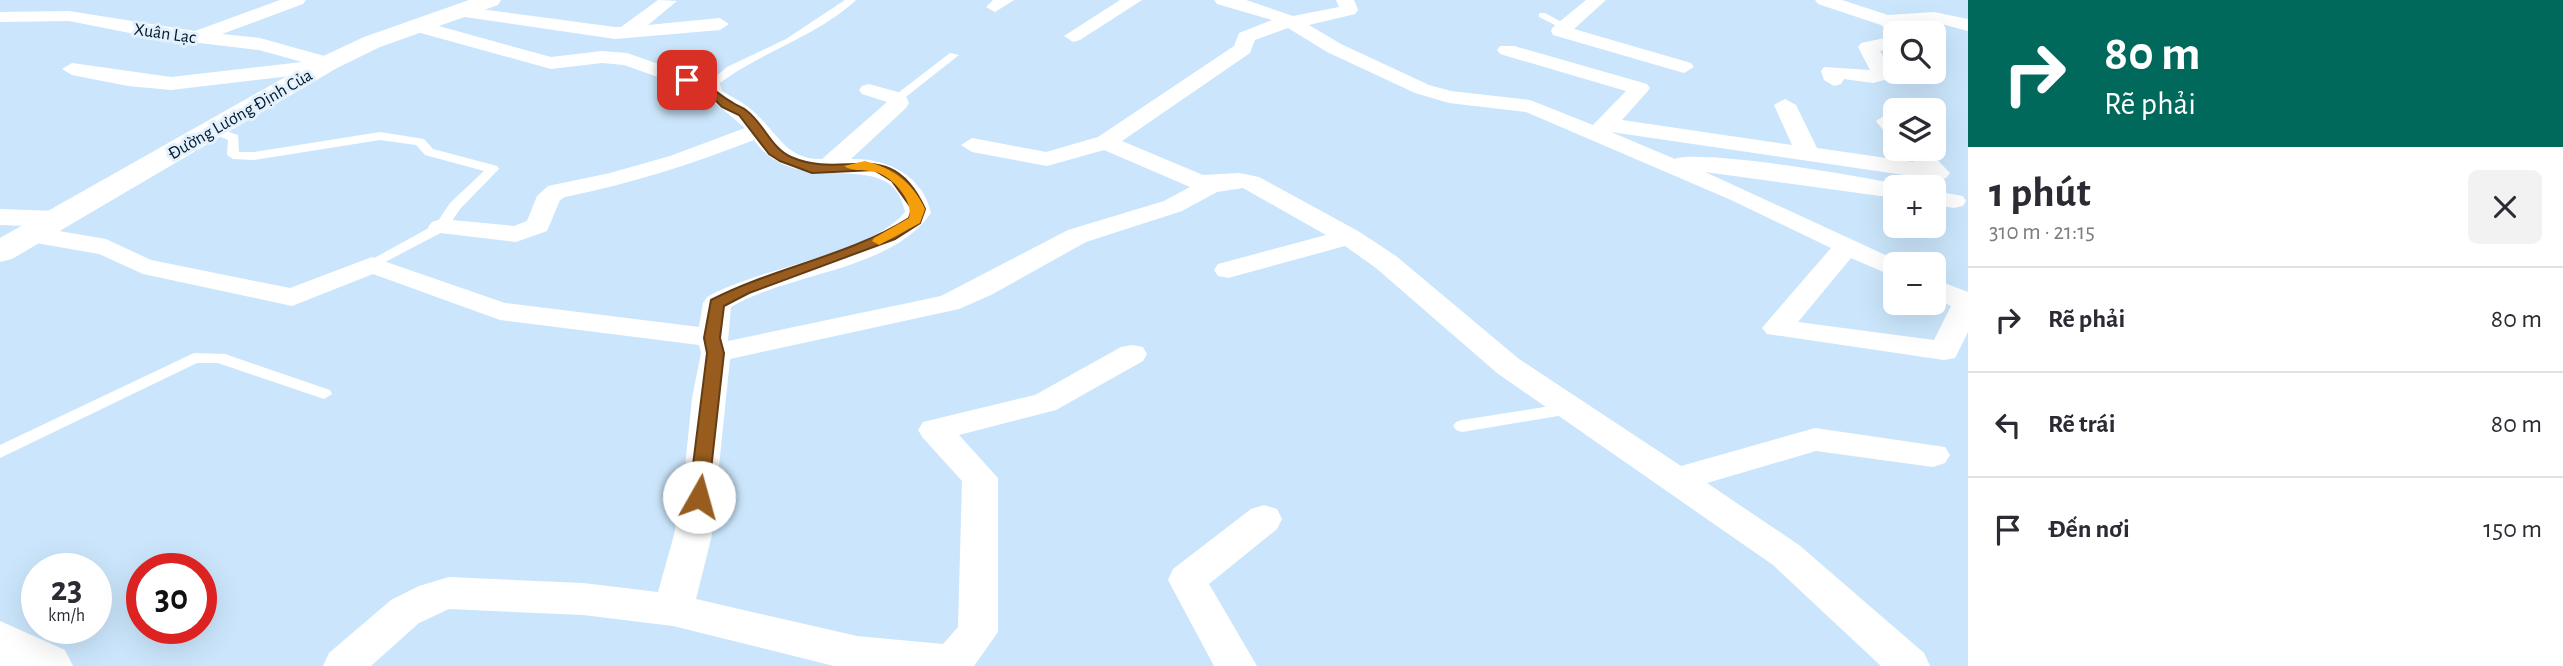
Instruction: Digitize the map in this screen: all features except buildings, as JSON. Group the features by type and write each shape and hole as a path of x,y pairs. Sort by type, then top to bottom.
{"street":[{"path":"194,37 297,0"},
{"name":"Đường Lương Định Của","path":"0,252 325,65 372,42 490,0"},
{"path":"1073,36 1133,0"},
{"path":"1223,0 1262,9 1292,22 1334,48 1422,89 1450,97 1530,106 1601,129 1662,161 1883,263"},
{"path":"972,145 1047,159 1106,142 1134,120 1243,50 1246,37 1253,32 1269,25 1339,15 1349,10 1345,0"},
{"path":"1597,0 1560,31 1580,39 1684,67"},
{"path":"1824,0 1883,23"},
{"path":"597,57 621,32 668,1"},
{"path":"458,11 621,32 720,24"},
{"name":"Xuân Lạc","path":"0,17 69,16 194,37 260,44 325,65"},
{"path":"1921,21 1934,18 1963,22"},
{"path":"417,26 551,63 597,57 641,63 711,86 726,104 752,121 757,131 784,159 812,169 865,165 886,170 913,196 918,209 916,220 865,248 724,297 713,310 714,345 693,535 673,610"},
{"path":"1834,80 1831,71 1873,77 1881,75 1868,47 1883,44"},
{"path":"1507,50 1640,88 1601,129"},
{"path":"72,69 152,83 185,83 278,68 325,65"},
{"path":"828,167 898,103 898,98 869,90"},
{"path":"1785,105 1808,154"},
{"path":"1601,129 1938,173 1926,161"},
{"path":"441,227 524,233 538,226 549,196 557,191 614,180 757,131"},
{"path":"1106,142 1160,167 1211,185"},
{"path":"1662,161 1740,167 1883,189"},
{"path":"30,234 106,247 143,266 292,297 372,265 500,311 714,345 948,303 981,289 1077,236 1173,206 1211,185 1232,179 1250,182 1349,237 1396,270 1508,366 1673,481 1786,555 1909,666"},
{"path":"0,216 56,219"},
{"path":"1228,270 1349,237"},
{"path":"1847,246 1777,328 1944,351 1967,303 1946,293"},
{"path":"344,666 377,635 427,597 449,593 571,598 673,610 803,643 857,653 949,664 978,632 979,478 935,430 1045,403 1132,354"},
{"path":"1673,481 1815,439 1933,455"},
{"path":"1236,666 1187,580 1264,519"},
{"path":"0,642 47,666"}],"lane":[{"path":"711,86 731,69 790,41 850,0"},
{"path":"1542,15 1564,26"},
{"path":"898,98 954,55"},
{"path":"212,131 234,138 233,155 254,156 380,136 421,142 429,152 493,169 456,206 441,227 372,265"},
{"path":"0,452 194,358 219,358 324,394"},
{"path":"1462,426 1570,409"}],"slow traffic":[{"path":"851,166 865,165 886,170 913,196 918,209 916,220 879,241"}],"route":[{"path":"687,80 710,89 726,104 743,113 774,151 784,159 812,169 865,165 886,170 913,196 918,209 916,220 865,248 724,297 717,303 713,310 712,338 716,353 708,398 699,497"}]}
